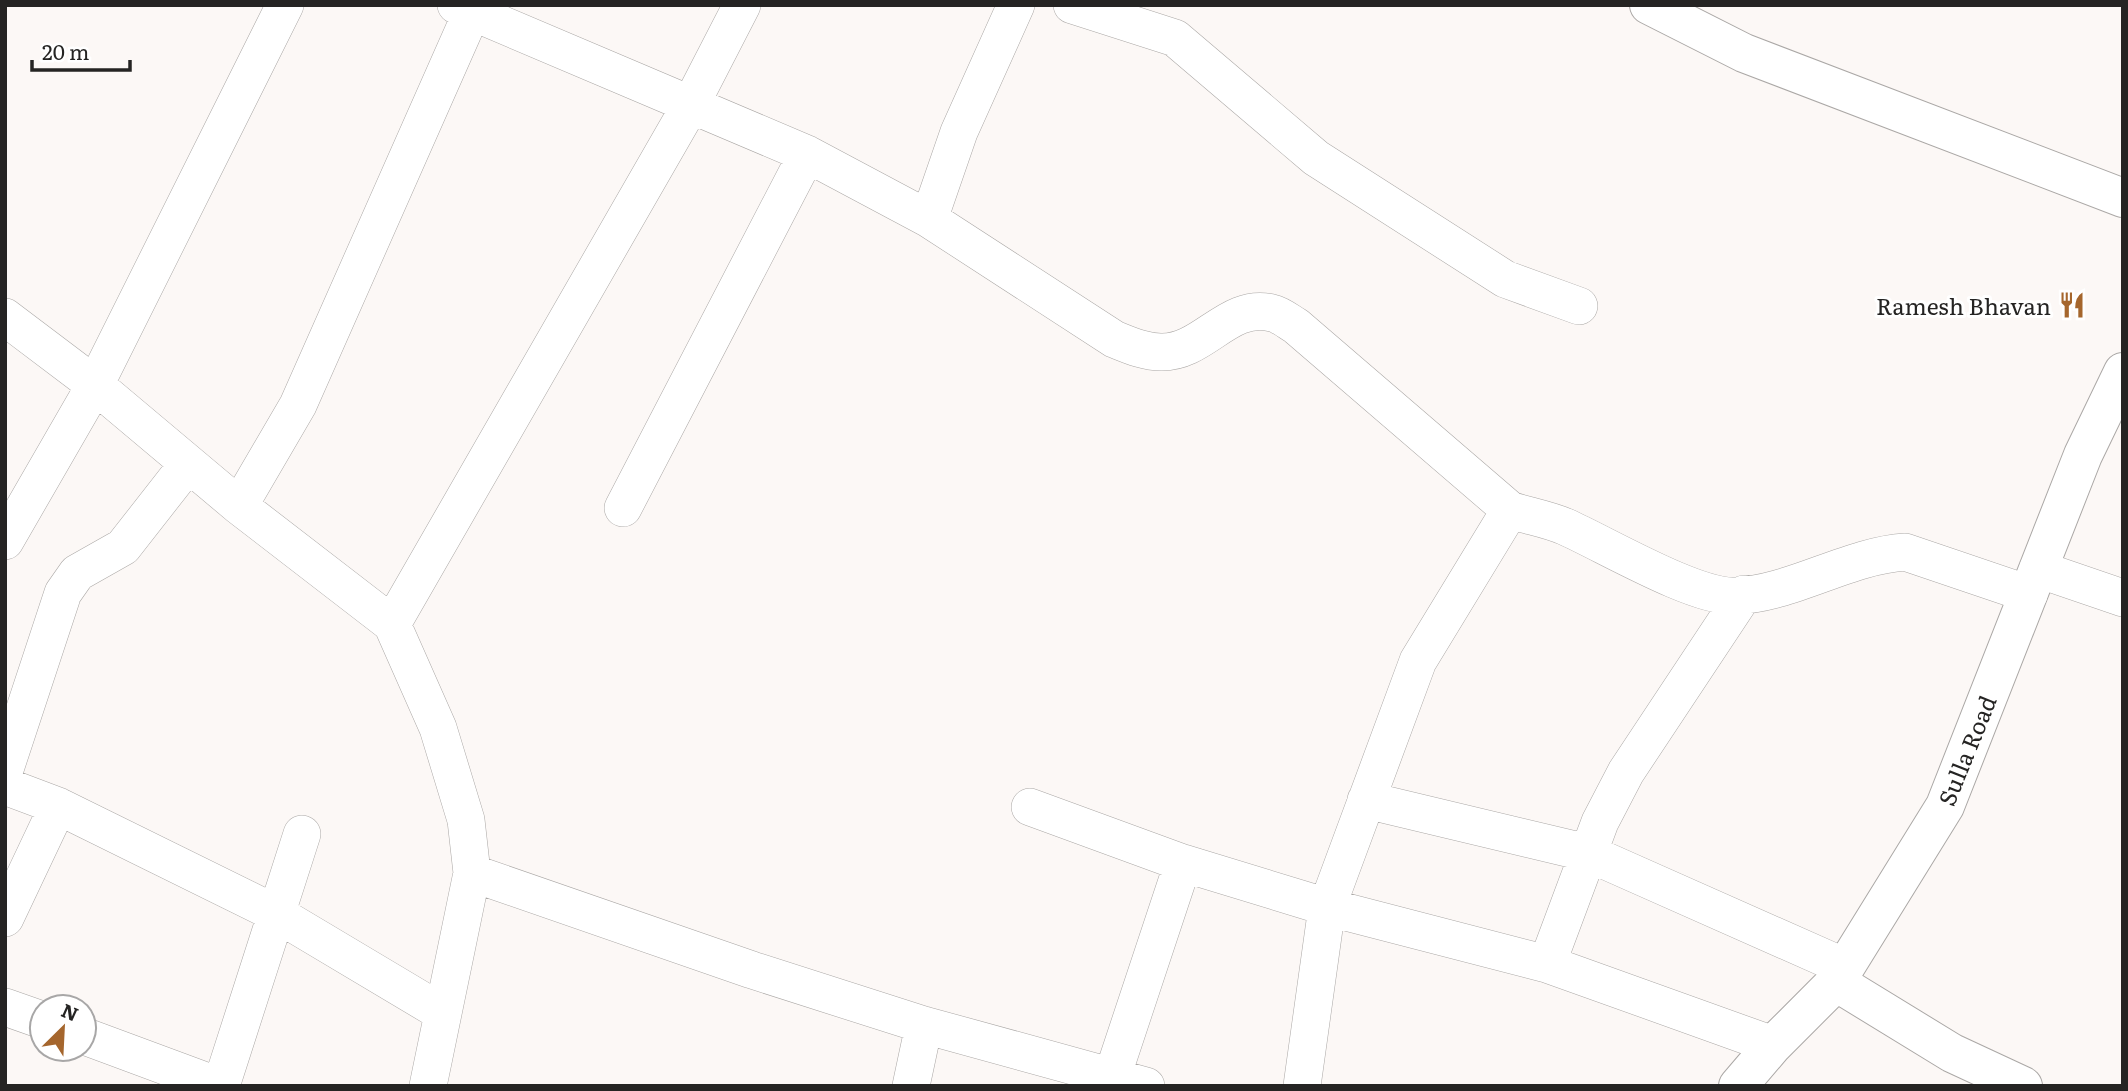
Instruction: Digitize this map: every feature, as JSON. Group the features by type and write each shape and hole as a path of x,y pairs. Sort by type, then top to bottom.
{"main road":[{"path":"1649,5 1744,53 2123,198"},
{"name":"Sulla Road","path":"1738,1086 1773,1045 1841,975 1945,806 2083,455 2123,372"},
{"path":"1841,975 1952,1053 2010,1083"}],"street":[{"path":"5,541 95,385 285,5"},
{"path":"392,624 690,106 742,5"},
{"path":"929,219 959,132 1016,5"},
{"path":"1072,5 1175,37 1315,158 1505,279 1579,306"},
{"path":"239,506 298,405 467,8 807,154 929,219 1114,339 1141,350 1163,353 1194,343 1239,314 1254,311 1275,313 1296,326 1510,510 1562,526 1707,591 1733,596 1765,591 1883,553 1905,551 2033,582 2123,598"},
{"path":"624,508 807,154"},
{"path":"5,317 95,385 239,506 392,624 438,728 466,820 472,873 428,1086"},
{"path":"5,769 63,593 77,573 123,547 188,464"},
{"path":"1302,1086 1327,907 1418,661 1510,510"},
{"path":"1547,964 1600,822 1626,772 1744,594"},
{"path":"5,786 58,806 277,914 443,1013"},
{"path":"1366,800 1588,853 1841,975"},
{"path":"5,918 58,806"},
{"path":"1030,807 1183,863 1327,907 1547,964 1773,1045"},
{"path":"98,1041 220,1086 302,834"},
{"path":"472,873 752,970 924,1024 1129,1081 1183,863"},
{"path":"5,1007 28,1015"},
{"path":"911,1086 924,1024"}],"place":[{"name":"Ramesh Bhavan","path":"2072,305"}]}
